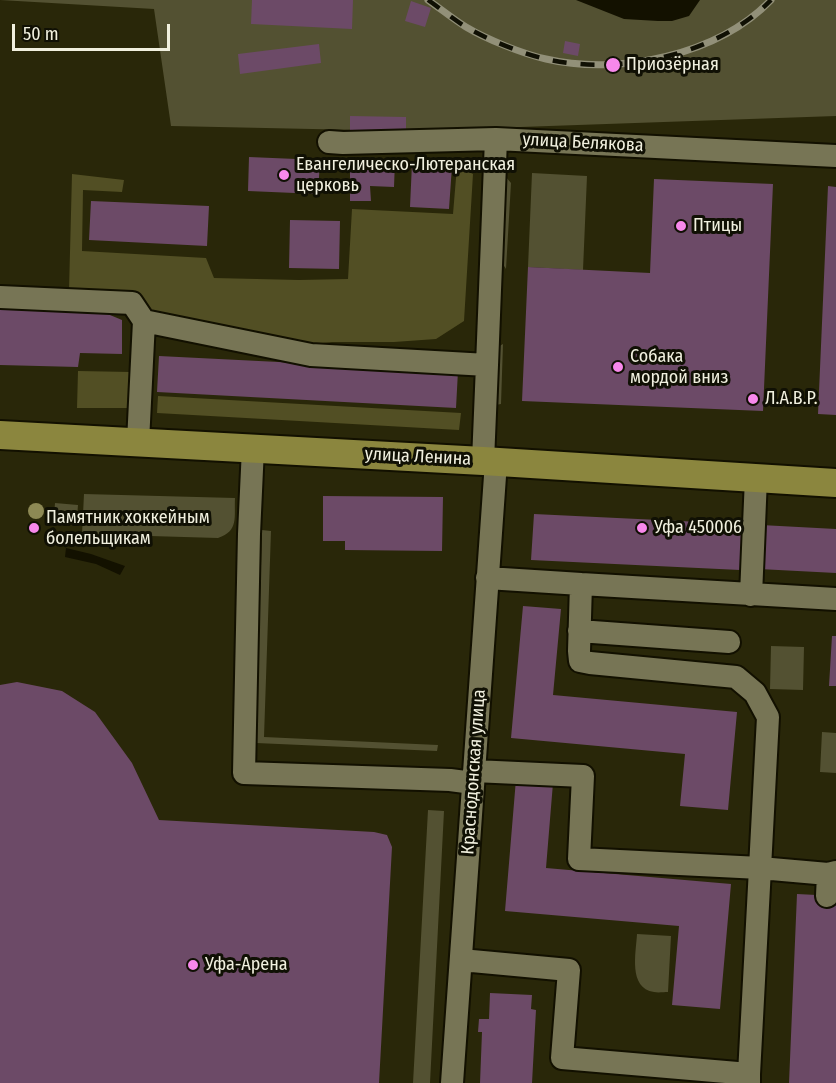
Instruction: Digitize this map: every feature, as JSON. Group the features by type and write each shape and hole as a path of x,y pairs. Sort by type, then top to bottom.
{"main road":[{"name":"улица Ленина","path":"0,435 489,461 836,483"}],"street":[{"name":"улица Белякова","path":"329,142 496,139 830,156"},
{"name":"Краснодонская улица","path":"452,1083 487,578 489,461 487,365 496,139"},
{"path":"0,297 132,303 144,321 138,442"},
{"path":"144,321 311,355 487,365"},
{"path":"253,448 244,773 450,780 473,777 583,776 579,859 832,873 827,896"},
{"path":"751,595 756,478"},
{"path":"487,578 836,600"},
{"path":"461,960 569,970 562,1058 749,1079 768,717 756,693 736,677 580,661 581,584"},
{"path":"579,631 729,642"}],"shaded area":[{"path":"0,0 836,0 836,116 406,131 171,126 154,9"},
{"path":"576,0 700,0 689,16 672,21 658,21 624,19"},
{"path":"457,166 473,174 464,321 436,339 304,345 144,321 69,291 72,174 124,180 122,192 83,190 82,251 206,258 214,278 348,279 352,209 453,214"},
{"path":"501,171 511,183 506,269 497,255"},
{"path":"532,173 587,176 583,270 528,267"},
{"path":"503,344 501,404 490,406 494,349"},
{"path":"78,371 131,372 131,408 77,408"},
{"path":"158,396 461,413 459,430 157,413"},
{"path":"84,494 235,498 235,517 229,531 218,538 82,534"},
{"path":"55,503 78,505 77,518 54,516"},
{"path":"262,530 271,531 264,737 438,745 437,751 256,743"},
{"path":"66,548 125,566 120,575 96,564 65,557"},
{"path":"771,646 804,647 803,690 770,689"},
{"path":"822,732 836,733 836,773 820,772"},
{"path":"428,810 444,811 430,1083 413,1083"},
{"path":"637,934 671,936 668,992 654,992 640,984 635,969"}],"building":[{"path":"252,0 353,0 352,29 251,24"},
{"path":"411,1 431,8 425,27 405,21"},
{"path":"565,41 580,44 578,56 563,53"},
{"path":"319,44 321,63 240,74 238,54"},
{"path":"350,116 406,117 406,131 350,130"},
{"name":"Евангелическо-Лютеранская церковь","path":"249,157 320,160 318,194 248,191"},
{"path":"350,161 395,161 394,187 370,186 371,201 350,201"},
{"path":"412,163 452,166 449,209 410,207"},
{"path":"654,179 773,184 763,411 522,401 528,267 650,273"},
{"path":"828,186 836,187 836,415 818,414"},
{"path":"91,201 209,206 207,246 89,240"},
{"path":"290,220 340,221 339,269 289,268"},
{"path":"0,306 98,310 122,320 122,354 80,353 78,367 0,365"},
{"path":"159,356 458,371 456,408 157,392"},
{"path":"323,496 443,497 442,551 345,550 345,541 323,541"},
{"path":"534,514 742,524 740,570 531,560"},
{"path":"761,525 836,529 836,573 759,569"},
{"path":"523,606 561,609 553,695 737,712 728,810 680,806 685,754 511,738"},
{"path":"832,636 836,636 836,686 829,686"},
{"name":"Уфа-Арена","path":"17,682 62,691 95,712 132,763 159,820 374,832 387,835 392,847 379,1083 0,1083 0,685"},
{"path":"516,779 553,783 546,868 731,884 720,1009 672,1005 679,926 505,911"},
{"path":"797,894 836,896 836,1083 789,1083"},
{"path":"490,993 532,995 531,1009 536,1010 532,1083 480,1083 482,1032 478,1032 479,1019 489,1019"}],"railway":[{"path":"428,0 466,27 516,50 537,57 574,64 604,65 666,57 696,47 724,35 749,19 771,0"}],"place":[{"name":"Приозёрная","path":"613,65"},
{"name":"Евангелическо-Лютеранская церковь","path":"284,175"},
{"name":"Птицы","path":"681,226"},
{"name":"Собака мордой вниз","path":"618,367"},
{"name":"Л.А.В.Р.","path":"753,399"},
{"name":"Памятник хоккейным болельщикам","path":"34,528"},
{"name":"Уфа 450006","path":"642,528"},
{"name":"Уфа-Арена","path":"193,965"}]}
